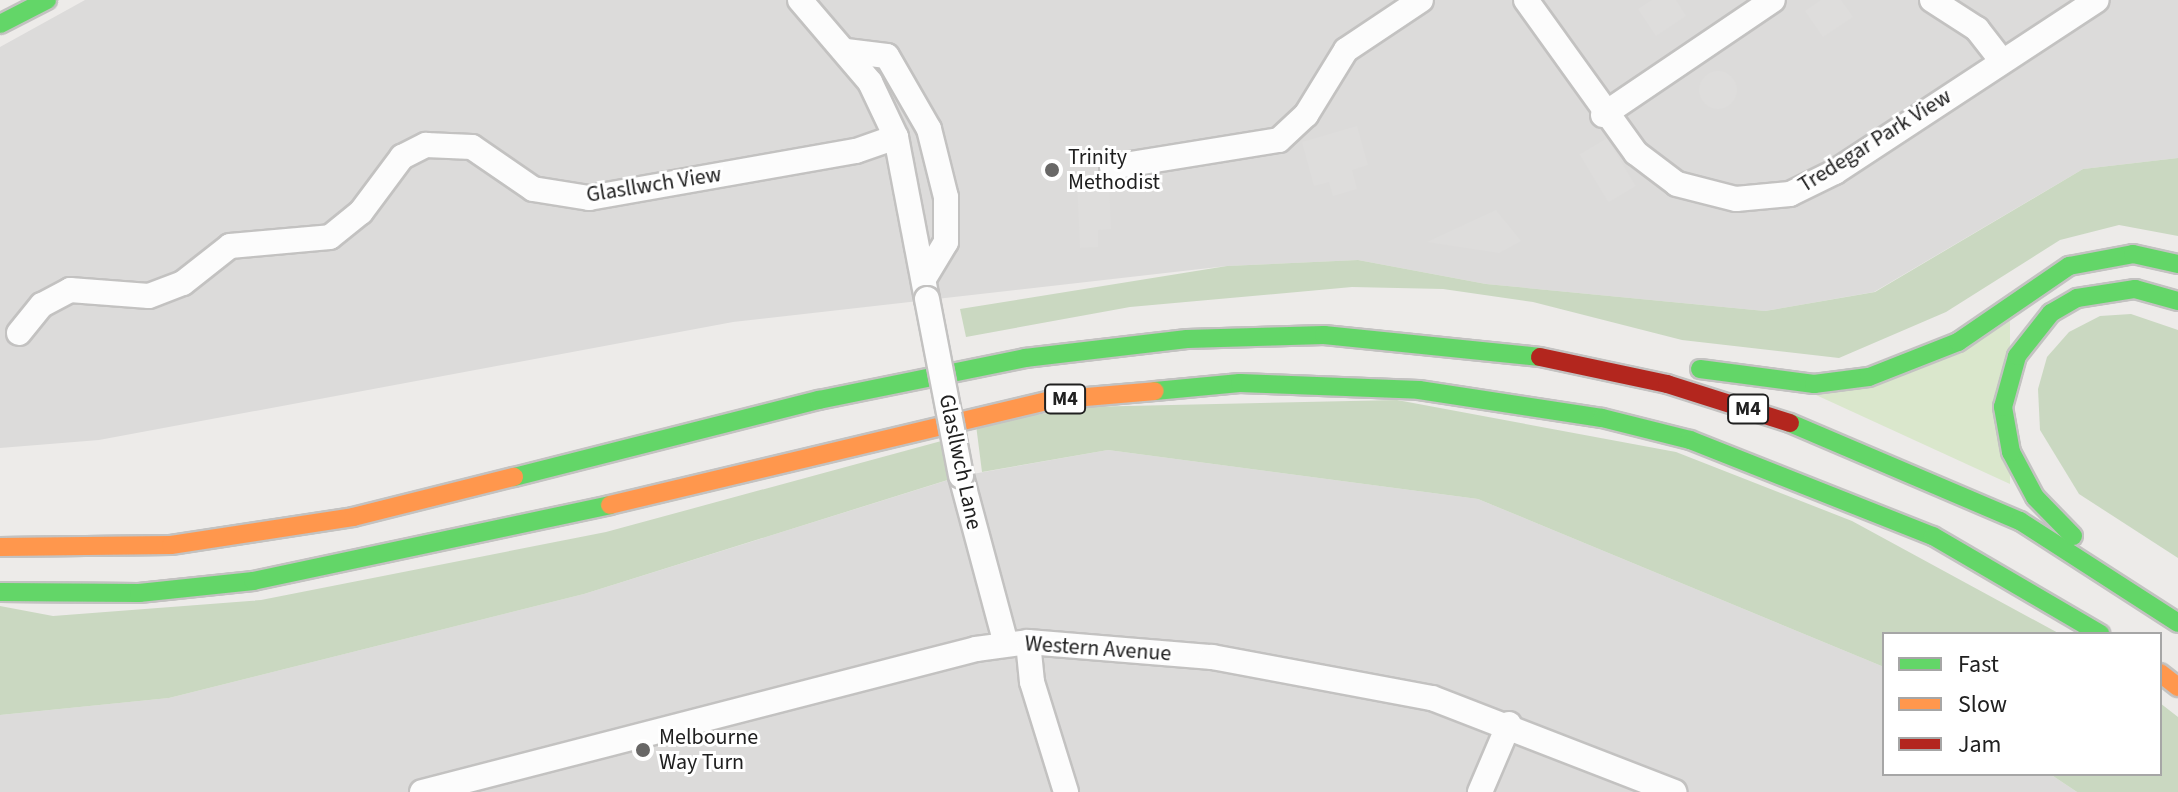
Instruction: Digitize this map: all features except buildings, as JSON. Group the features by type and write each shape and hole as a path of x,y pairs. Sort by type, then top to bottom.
{"main road":[{"path":"0,24 47,0"},
{"path":"1361,336 1508,333 1814,384 1910,366 2069,266 2100,256 2178,264"},
{"name":"M4","path":"2178,301 2135,289 2077,298 2029,336 2008,378 2003,407 2020,471 2049,515 2108,572 2178,623"},
{"name":"M4","path":"0,547 171,545 353,517 819,400 1025,358 1187,339 1361,336 1523,354 1667,384 1769,416 1942,485 2108,572"},
{"name":"M4","path":"0,592 139,593 253,581 422,550 1051,400 1240,383 1451,393 1690,440 1933,536 2098,632"},
{"path":"2162,675 2178,687"}],"street":[{"name":"Glasllwch Lane","path":"800,0 846,51 896,137 961,476 1032,682 1066,792"},
{"path":"1112,167 1279,140 1306,115 1346,50 1421,0"},
{"name":"Tredegar Park View","path":"1526,0 1603,115 1636,153 1677,184 1736,199 1790,194 2097,0"},
{"path":"1603,115 1773,0"},
{"path":"1932,0 1977,29 2002,61"},
{"path":"846,51 887,56 929,129 946,227 940,261 926,288"},
{"name":"Glasllwch View","path":"19,333 42,305 70,290 149,296 183,283 230,246 330,237 361,212 402,157 426,145 472,147 533,189 589,198 856,151 896,137"},
{"name":"Western Avenue","path":"422,792 466,787 1017,643 1212,657 1432,698 1509,724 1674,792"},
{"path":"1480,792 1509,724"}],"shaded area":[{"path":"85,0 2178,0 2178,158 2083,169 1874,292 1765,311 1486,284 1358,260 1227,266 733,322 99,440 0,448 0,47"},
{"path":"1652,0 1676,0 1686,16 1656,36 1638,9"},
{"path":"1821,0 1841,0 1853,17 1823,37 1805,11"},
{"path":"1718,71 1732,76 1737,90 1732,104 1718,109 1704,104 1699,90 1704,76"},
{"path":"1357,126 1368,165 1352,170 1357,189 1333,196 1329,182 1314,186 1302,142"},
{"path":"1607,138 1636,186 1608,202 1580,154"},
{"path":"1109,180 1111,229 1098,230 1098,247 1080,248 1077,181"},
{"path":"1496,210 1521,241 1499,253 1427,242"},
{"path":"1108,450 1478,499 1882,666 1882,776 2053,776 2077,792 0,792 0,715 169,698 584,594 961,476"}],"green space":[{"path":"2178,158 2178,236 2119,225 2060,240 1946,312 1839,358 1682,340 1533,302 1443,289 1352,287 1130,307 966,337 960,309 1227,266 1358,260 1486,284 1765,311 1875,292 2083,169"},
{"path":"2131,314 2178,330 2178,558 2079,494 2040,430 2038,389 2047,357 2069,332 2100,316"},
{"path":"2010,316 2010,484 1816,395"},
{"path":"1397,400 1676,452 1852,521 2056,632 1882,632 1882,666 1478,499 1108,450 982,472 976,425 1082,407"},
{"path":"945,440 954,478 584,594 169,698 0,715 0,606 53,616 261,600 606,532"},
{"path":"2162,705 2178,717 2178,792 2077,792 2053,776 2162,776"}],"traffic: fast":[{"path":"0,24 47,0"},
{"path":"1700,369 1814,384 1869,377 1958,342 2069,266 2133,254 2178,264"},
{"path":"2073,536 2035,497 2011,452 2003,407 2017,356 2051,313 2077,298 2135,289 2178,301"},
{"path":"514,477 819,400 1025,358 1187,339 1324,335 1540,357"},
{"path":"1155,391 1240,383 1419,390 1602,418 1690,440 1933,536 2098,632"},
{"path":"1790,423 2020,521 2178,623"},
{"path":"0,592 139,593 253,581 610,505"}],"traffic: slow":[{"path":"610,505 1051,400 1155,391"},
{"path":"0,547 171,545 353,517 514,477"},
{"path":"2162,675 2178,687"}],"traffic: jam":[{"path":"1540,357 1667,384 1790,423"}],"place":[{"name":"Trinity Methodist","path":"1052,170"},
{"name":"Melbourne Way Turn","path":"643,750"}]}
